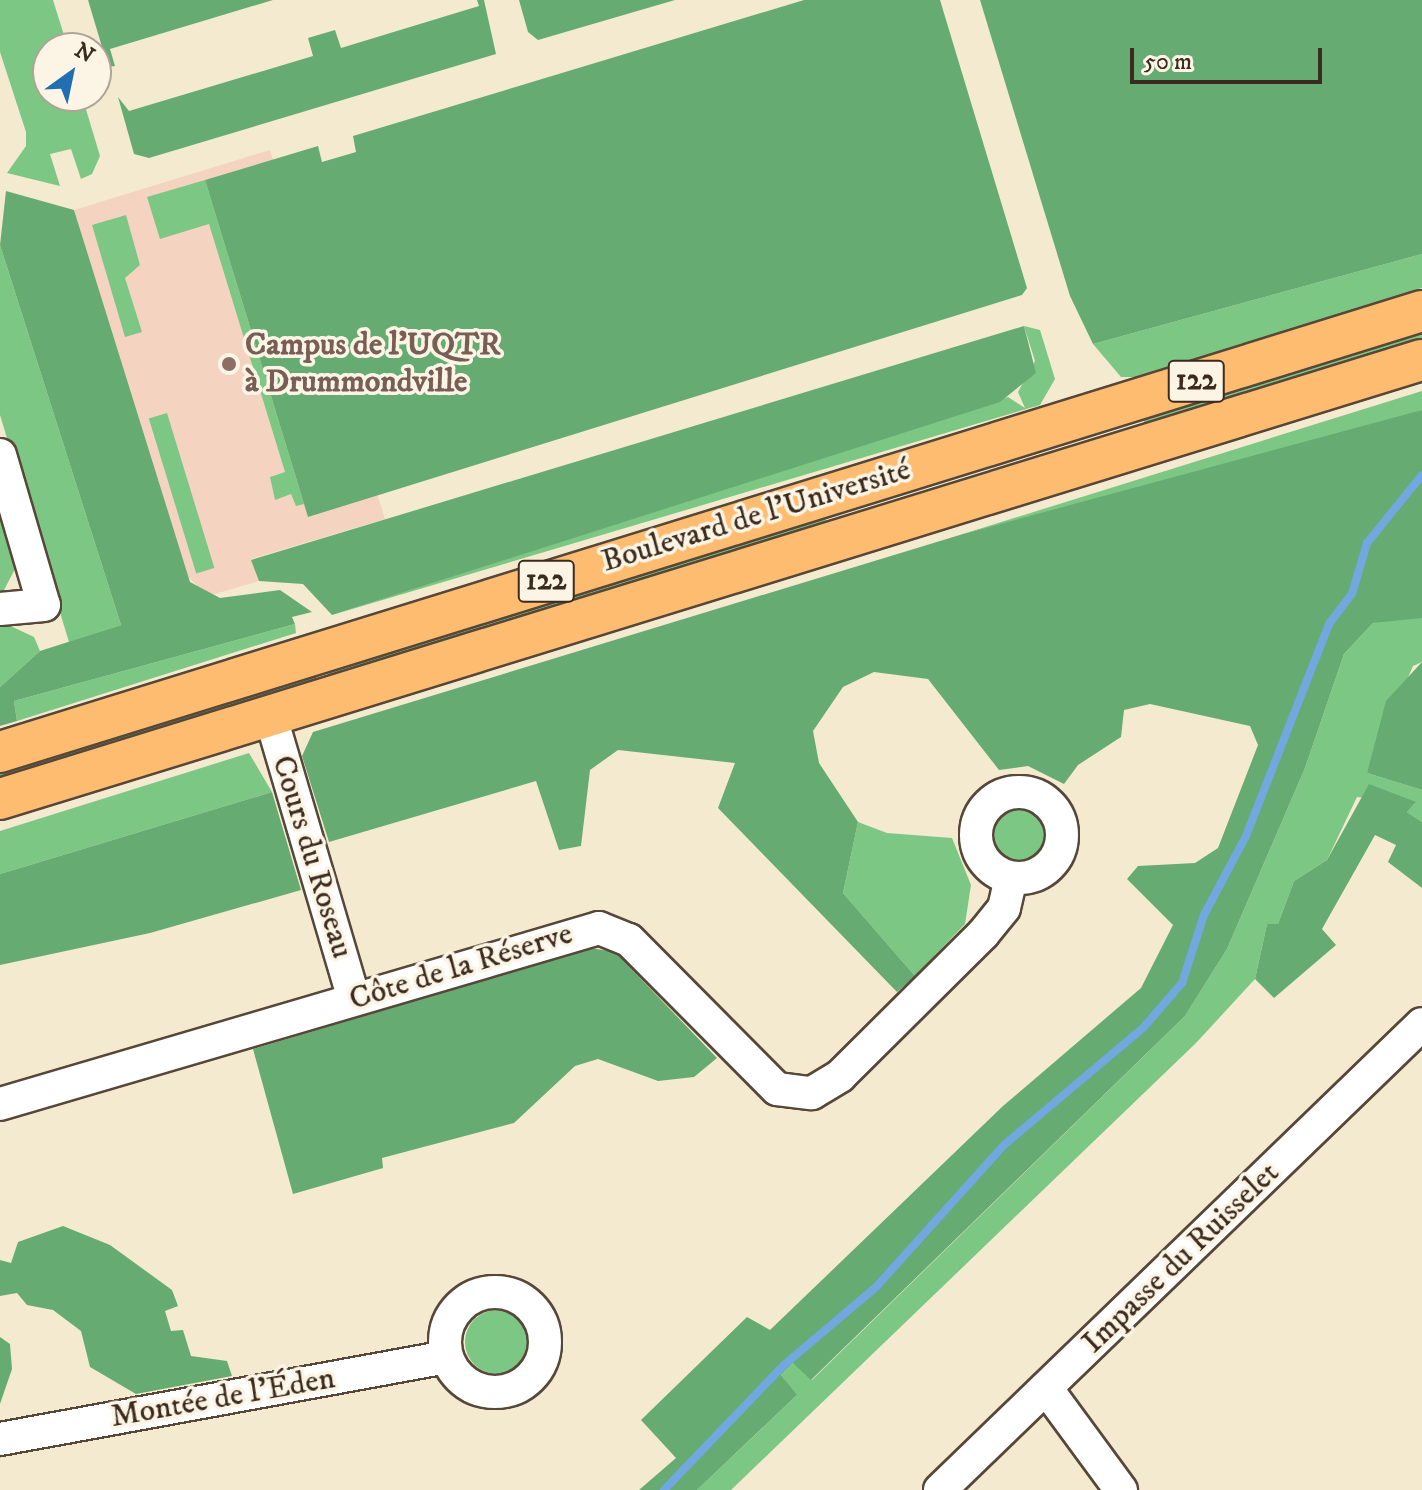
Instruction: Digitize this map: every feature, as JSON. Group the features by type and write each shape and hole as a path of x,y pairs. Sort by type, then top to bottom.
{"main road":[{"name":"Boulevard de l'Université","path":"0,752 1422,311"},
{"name":"Boulevard de l'Université","path":"0,799 1422,360"}],"street":[{"path":"1093,412 1107,456"},
{"path":"0,455 44,605 0,609"},
{"name":"Cours du Roseau","path":"270,714 354,999"},
{"name":"Côte de la Réserve","path":"0,1104 599,928 629,940 777,1089 812,1093 840,1076 983,934 1004,908 1011,878"},
{"name":"Impasse du Ruisselet","path":"940,1490 1422,1024"},
{"name":"Montée de l'Éden","path":"0,1439 447,1357"},
{"path":"1046,1388 1121,1490"}],"shaded area":[{"name":"Campus de l'UQTR à Drummondville","path":"270,150 385,519 251,559 259,581 208,596 185,574 74,210"}],"green space":[{"path":"0,0 53,0 63,32 32,32 32,112 87,112 100,156 92,174 81,179 71,149 50,154 60,186 7,173 26,146 26,132 0,52"},
{"path":"88,0 273,0 112,48 112,32 98,32"},
{"path":"477,0 484,0 496,54 149,158 134,154 118,97 129,111 313,56 308,38 335,30 341,48 479,6"},
{"path":"519,0 675,0 538,40 528,32"},
{"path":"804,0 940,0 1027,288 1022,295 308,517 205,180 318,146 322,162 356,152 353,136"},
{"path":"980,0 1422,0 1422,254 1093,344 1070,296"},
{"path":"205,180 304,504 296,506 291,494 275,500 270,477 285,472 209,224 160,239 147,197"},
{"path":"6,191 74,210 190,582 220,598 280,590 312,612 292,617 295,624 14,701 17,721 0,726 0,687 40,651 121,625 0,245"},
{"path":"126,215 140,265 125,278 142,332 125,337 92,225"},
{"path":"0,245 121,625 69,642 0,415"},
{"path":"1422,254 1422,288 1146,377 1121,377 1093,344"},
{"path":"1024,326 1040,330 1055,379 1040,405 332,615 1008,397 1025,408 1018,392 1035,361"},
{"path":"1024,326 1036,373 1000,402 332,615 303,584 259,581 251,560"},
{"path":"1422,328 1422,339 1348,367 1145,427 1143,416"},
{"path":"1422,391 1422,410 1362,432 963,534"},
{"path":"1422,410 1422,618 1373,623 1344,654 1305,768 1227,949 1185,1016 811,1380 793,1363 781,1375 797,1395 697,1490 639,1490 676,1458 641,1420 747,1317 770,1330 1003,1106 1141,988 1173,925 1127,879 1138,866 1195,863 1218,848 1258,745 1250,726 1150,704 1124,710 1121,737 1078,765 1064,784 1028,766 999,770 928,679 874,672 843,687 813,731 819,763 858,822 843,893 915,976 897,992 718,808 735,763 618,750 590,770 581,846 559,850 536,781 329,842 302,756 313,732 963,534"},
{"path":"167,413 214,568 196,573 149,419"},
{"path":"0,504 18,563 2,594 0,594"},
{"path":"823,513 826,521 736,556 332,682 326,665"},
{"path":"1409,615 1422,618 1422,662 1413,666 1367,773 1422,790 1422,822 1407,812 1415,803 1357,797 1327,860 1294,881 1278,924 1267,924 1255,979 1196,1043 731,1490 697,1490 796,1396 781,1375 794,1362 812,1380 1185,1016 1227,949 1305,768 1344,654 1373,623"},
{"path":"0,621 34,637 40,651 0,687"},
{"path":"295,624 296,633 17,721 14,701"},
{"path":"1422,662 1422,790 1367,773 1386,701"},
{"path":"315,668 318,686 0,782 0,767"},
{"path":"249,753 272,792 0,874 0,831"},
{"path":"1369,784 1416,802 1407,812 1422,822 1422,888 1388,862 1396,845 1375,835 1322,929 1336,945 1274,998 1255,979 1267,924 1278,924 1294,881 1327,860"},
{"path":"272,792 301,890 150,933 0,965 0,874"},
{"path":"1020,807 1039,815 1047,834 1039,853 1020,861 1001,853 993,834 1001,815"},
{"path":"858,822 887,833 952,838 971,885 965,924 915,976 843,893"},
{"path":"591,948 615,952 717,1058 694,1077 658,1081 598,1059 575,1066 514,1123 382,1158 383,1168 293,1194 253,1049"},
{"path":"63,1226 110,1245 172,1290 178,1306 165,1311 171,1331 183,1330 191,1356 227,1361 232,1376 136,1394 90,1367 81,1331 53,1310 27,1305 17,1293 0,1296 0,1260 11,1263 18,1242"},
{"path":"497,1310 520,1319 529,1342 520,1365 497,1374 474,1365 465,1342 474,1319"},
{"path":"0,1337 10,1344 12,1369 0,1404"}],"waterway":[{"path":"664,1490 784,1365 877,1286 1004,1145 1143,1028 1182,983 1204,915 1246,836 1329,624 1352,594 1367,543 1422,475"}],"place":[{"name":"Campus de l'UQTR à Drummondville","path":"229,364"}]}
